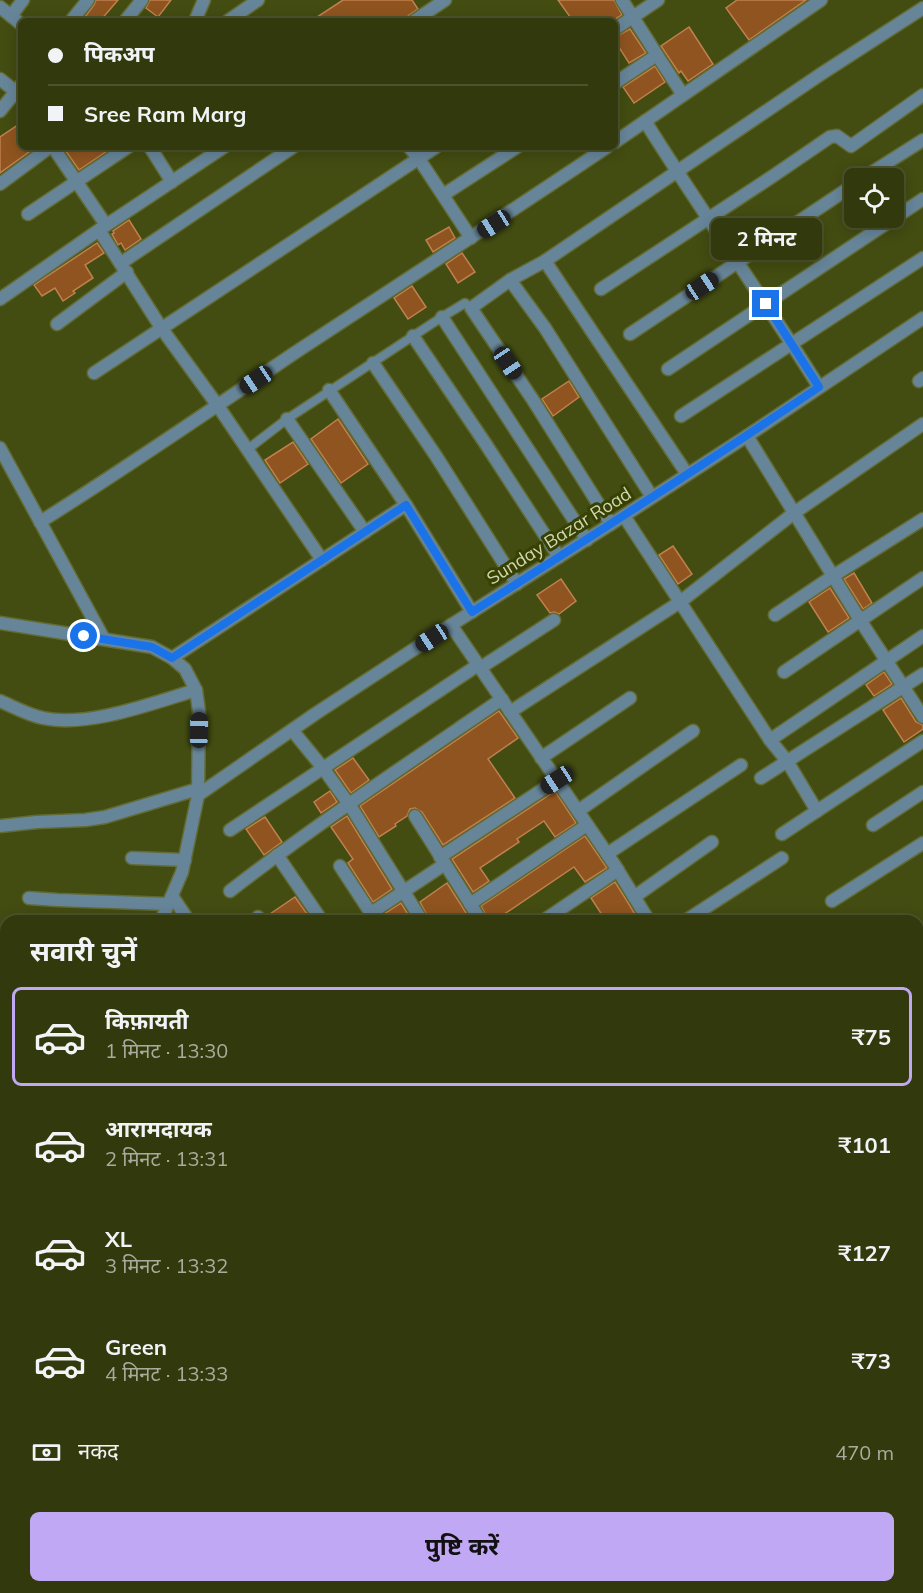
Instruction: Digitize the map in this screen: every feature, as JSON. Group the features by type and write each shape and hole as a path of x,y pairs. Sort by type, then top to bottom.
{"street":[{"path":"0,7 16,20 23,0"},
{"path":"73,18 88,0"},
{"path":"127,18 142,0"},
{"path":"196,18 204,0"},
{"path":"232,18 258,0"},
{"path":"418,18 445,0"},
{"path":"622,0 683,95"},
{"path":"618,27 658,0"},
{"path":"618,140 820,0"},
{"path":"471,308 923,8"},
{"path":"618,81 657,55"},
{"path":"0,79 18,91"},
{"path":"0,111 18,93"},
{"path":"601,289 830,137 837,136 851,146 923,95"},
{"path":"645,121 819,387"},
{"path":"879,168 923,140"},
{"path":"0,184 47,150"},
{"path":"53,150 76,182 162,328 248,449 322,560"},
{"path":"28,214 124,150"},
{"path":"152,150 172,182"},
{"path":"0,299 220,150"},
{"path":"57,324 124,267 289,150"},
{"path":"412,150 471,238"},
{"path":"94,373 432,150"},
{"path":"443,195 512,150"},
{"path":"40,522 129,466 603,150"},
{"path":"630,334 844,191"},
{"path":"668,369 923,199"},
{"path":"681,416 923,258"},
{"path":"545,261 687,474"},
{"path":"510,280 545,328 652,497"},
{"path":"248,449 329,390 465,303 471,308 533,400 611,524"},
{"path":"442,317 587,540"},
{"name":"Sunday Bazar Road","path":"0,826 105,817 198,792 451,625 747,436 923,318"},
{"path":"413,336 559,557"},
{"path":"373,363 436,456 517,584"},
{"path":"329,390 406,505 472,612"},
{"path":"287,419 365,532"},
{"path":"510,712 680,602 794,513 923,424"},
{"path":"747,436 860,620 923,717"},
{"path":"0,448 104,639"},
{"path":"172,658 406,505"},
{"path":"624,516 770,740 787,761 817,811"},
{"path":"775,615 923,519"},
{"path":"784,672 923,578"},
{"path":"230,830 554,620"},
{"path":"0,622 152,647 172,658 185,669 196,690 199,711 198,792 182,872 164,915"},
{"path":"451,625 618,870 645,915"},
{"path":"770,740 923,636"},
{"path":"761,778 923,674"},
{"path":"0,701 28,714 73,721 109,715 196,690"},
{"path":"542,758 630,698"},
{"path":"230,891 348,804 502,699"},
{"path":"292,730 348,804 418,915"},
{"path":"578,811 693,731"},
{"path":"782,834 923,741"},
{"path":"607,854 741,765"},
{"path":"375,915 442,860 557,780"},
{"path":"873,825 923,792"},
{"path":"415,816 477,915"},
{"path":"470,904 587,825"},
{"path":"634,897 712,842"},
{"path":"832,901 923,843"},
{"path":"277,855 318,915"},
{"path":"132,858 185,860"},
{"path":"694,915 783,858"},
{"path":"340,866 372,915"},
{"path":"552,915 618,870"},
{"path":"29,898 170,900 184,915"}],"building":[{"path":"96,0 118,0 103,18 84,18"},
{"path":"150,0 171,0 158,17 146,8"},
{"path":"343,0 412,0 418,9 406,18 316,18"},
{"path":"558,0 614,0 622,15 617,18 571,18"},
{"path":"737,0 806,0 749,40 726,8"},
{"path":"689,27 713,64 688,81 681,71 679,73 661,46"},
{"path":"630,29 646,53 629,63 618,46 618,35"},
{"path":"655,66 665,82 634,103 623,87"},
{"path":"18,125 18,150 32,150 0,173 0,137"},
{"path":"65,150 109,150 79,170"},
{"path":"129,220 141,239 125,250 121,243 118,245 112,234"},
{"path":"449,227 455,238 433,252 426,240"},
{"path":"97,243 104,253 85,265 93,278 73,291 75,293 63,301 55,288 42,296 34,285"},
{"path":"462,253 475,272 458,283 446,264"},
{"path":"412,286 426,307 408,319 394,298"},
{"path":"569,381 579,397 553,416 542,399"},
{"path":"338,419 368,464 341,483 311,439"},
{"path":"293,442 308,464 280,483 265,460"},
{"path":"673,546 692,574 678,584 659,555"},
{"path":"854,573 872,603 863,609 844,579"},
{"path":"561,579 576,601 559,614 550,613 537,595"},
{"path":"830,588 849,618 828,632 809,602"},
{"path":"884,672 892,684 874,696 866,685"},
{"path":"901,698 916,722 923,725 923,729 904,742 883,710"},
{"path":"499,711 518,738 488,759 515,798 443,845 422,812 415,808 410,809 407,816 395,824 396,826 379,837 360,806"},
{"path":"353,758 369,780 351,793 335,770"},
{"path":"330,791 337,802 321,813 314,802"},
{"path":"555,791 576,823 555,837 544,821 517,839 519,842 480,868 489,881 473,892 452,859"},
{"path":"347,816 392,889 373,902 348,863 353,859 331,827"},
{"path":"265,817 282,842 264,855 246,829"},
{"path":"585,836 607,868 585,882 574,867 503,915 486,915 481,906"},
{"path":"615,882 635,915 602,915 591,898"},
{"path":"447,883 467,915 427,915 420,902"},
{"path":"295,897 308,915 268,915"},
{"path":"401,903 408,915 382,915"}],"route":[{"path":"84,636 152,647 172,658 406,505 472,612 747,436 819,387 766,304"}]}
